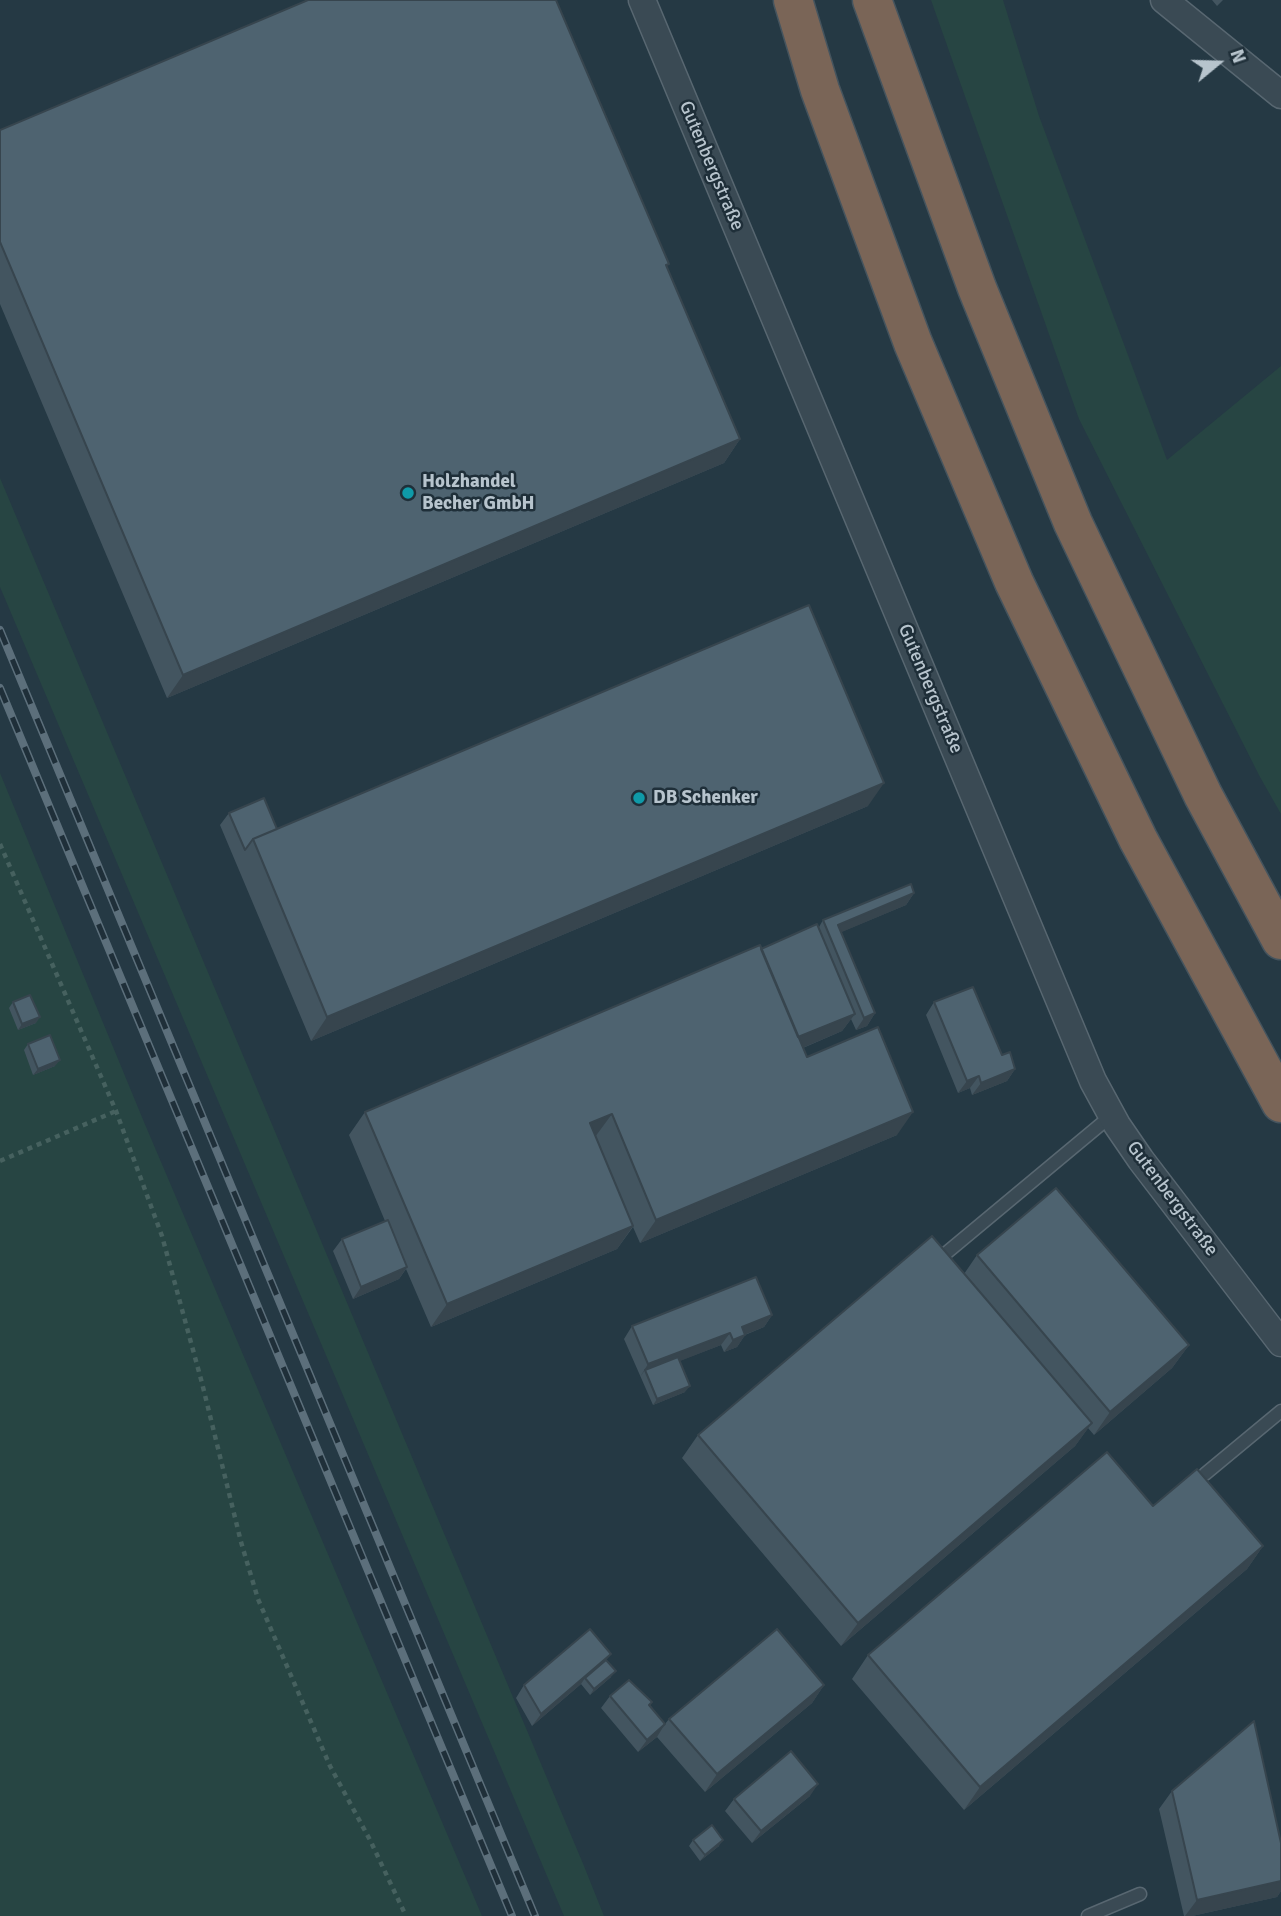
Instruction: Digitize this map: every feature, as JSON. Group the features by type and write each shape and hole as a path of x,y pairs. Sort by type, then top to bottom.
{"highway":[{"path":"793,0 820,90 904,319 1014,582 1138,839 1281,1103"},
{"path":"872,0 977,288 1073,523 1203,795 1281,940"}],"street":[{"name":"Gutenbergstraße","path":"642,0 1088,1069 1112,1115 1141,1160 1281,1343"},
{"path":"1164,0 1281,95"}],"lane":[{"path":"939,1259 1112,1115"},
{"path":"1205,1474 1281,1411"},
{"path":"1088,1916 1140,1894"}],"path":[{"path":"0,844 116,1111 162,1236 258,1600 330,1766 370,1840 406,1916"},
{"path":"0,1161 116,1111"}],"green space":[{"path":"931,0 1003,0 1039,116 1167,460 1281,366 1281,814 1079,419"},
{"path":"0,478 604,1916 564,1916 0,587"},
{"path":"0,773 144,1122 482,1916 0,1916"}],"building":[{"path":"308,0 556,0 669,264 666,265 740,439 183,675 0,242 0,130"},
{"name":"DB Schenker","path":"809,605 884,783 327,1017 253,839"},
{"path":"264,798 277,829 253,839 245,850 229,813"},
{"path":"911,884 914,893 838,925 875,1013 864,1018 823,920"},
{"path":"817,924 855,1014 798,1037 761,949"},
{"path":"760,945 807,1057 878,1027 913,1112 656,1220 612,1114 590,1123 633,1226 447,1304 365,1112"},
{"path":"973,987 1002,1055 1010,1052 1015,1069 981,1083 979,1076 967,1081 934,1002"},
{"path":"30,995 40,1017 22,1024 13,1002"},
{"path":"50,1035 60,1060 38,1069 28,1044"},
{"path":"1056,1188 1189,1345 1110,1412 977,1255"},
{"path":"388,1220 407,1267 361,1287 342,1239"},
{"path":"932,1236 1092,1423 858,1623 698,1435"},
{"path":"756,1277 772,1315 742,1327 745,1335 733,1340 730,1333 648,1364 632,1326"},
{"path":"678,1357 690,1386 657,1399 645,1370"},
{"path":"1107,1452 1153,1506 1197,1469 1263,1546 980,1787 868,1655"},
{"path":"590,1629 611,1654 541,1714 524,1685"},
{"path":"777,1629 824,1685 717,1774 669,1719"},
{"path":"606,1660 616,1671 594,1689 585,1678"},
{"path":"629,1680 652,1702 649,1705 665,1724 647,1740 610,1696"},
{"path":"1254,1721 1281,1843 1281,1881 1197,1900 1172,1791"},
{"path":"791,1751 818,1784 761,1831 734,1799"},
{"path":"712,1825 723,1840 705,1855 693,1840"}],"railway":[{"path":"0,630 535,1916"},
{"path":"0,688 512,1916"}],"place":[{"name":"Holzhandel Becher GmbH","path":"408,493"},
{"name":"DB Schenker","path":"639,798"}]}
